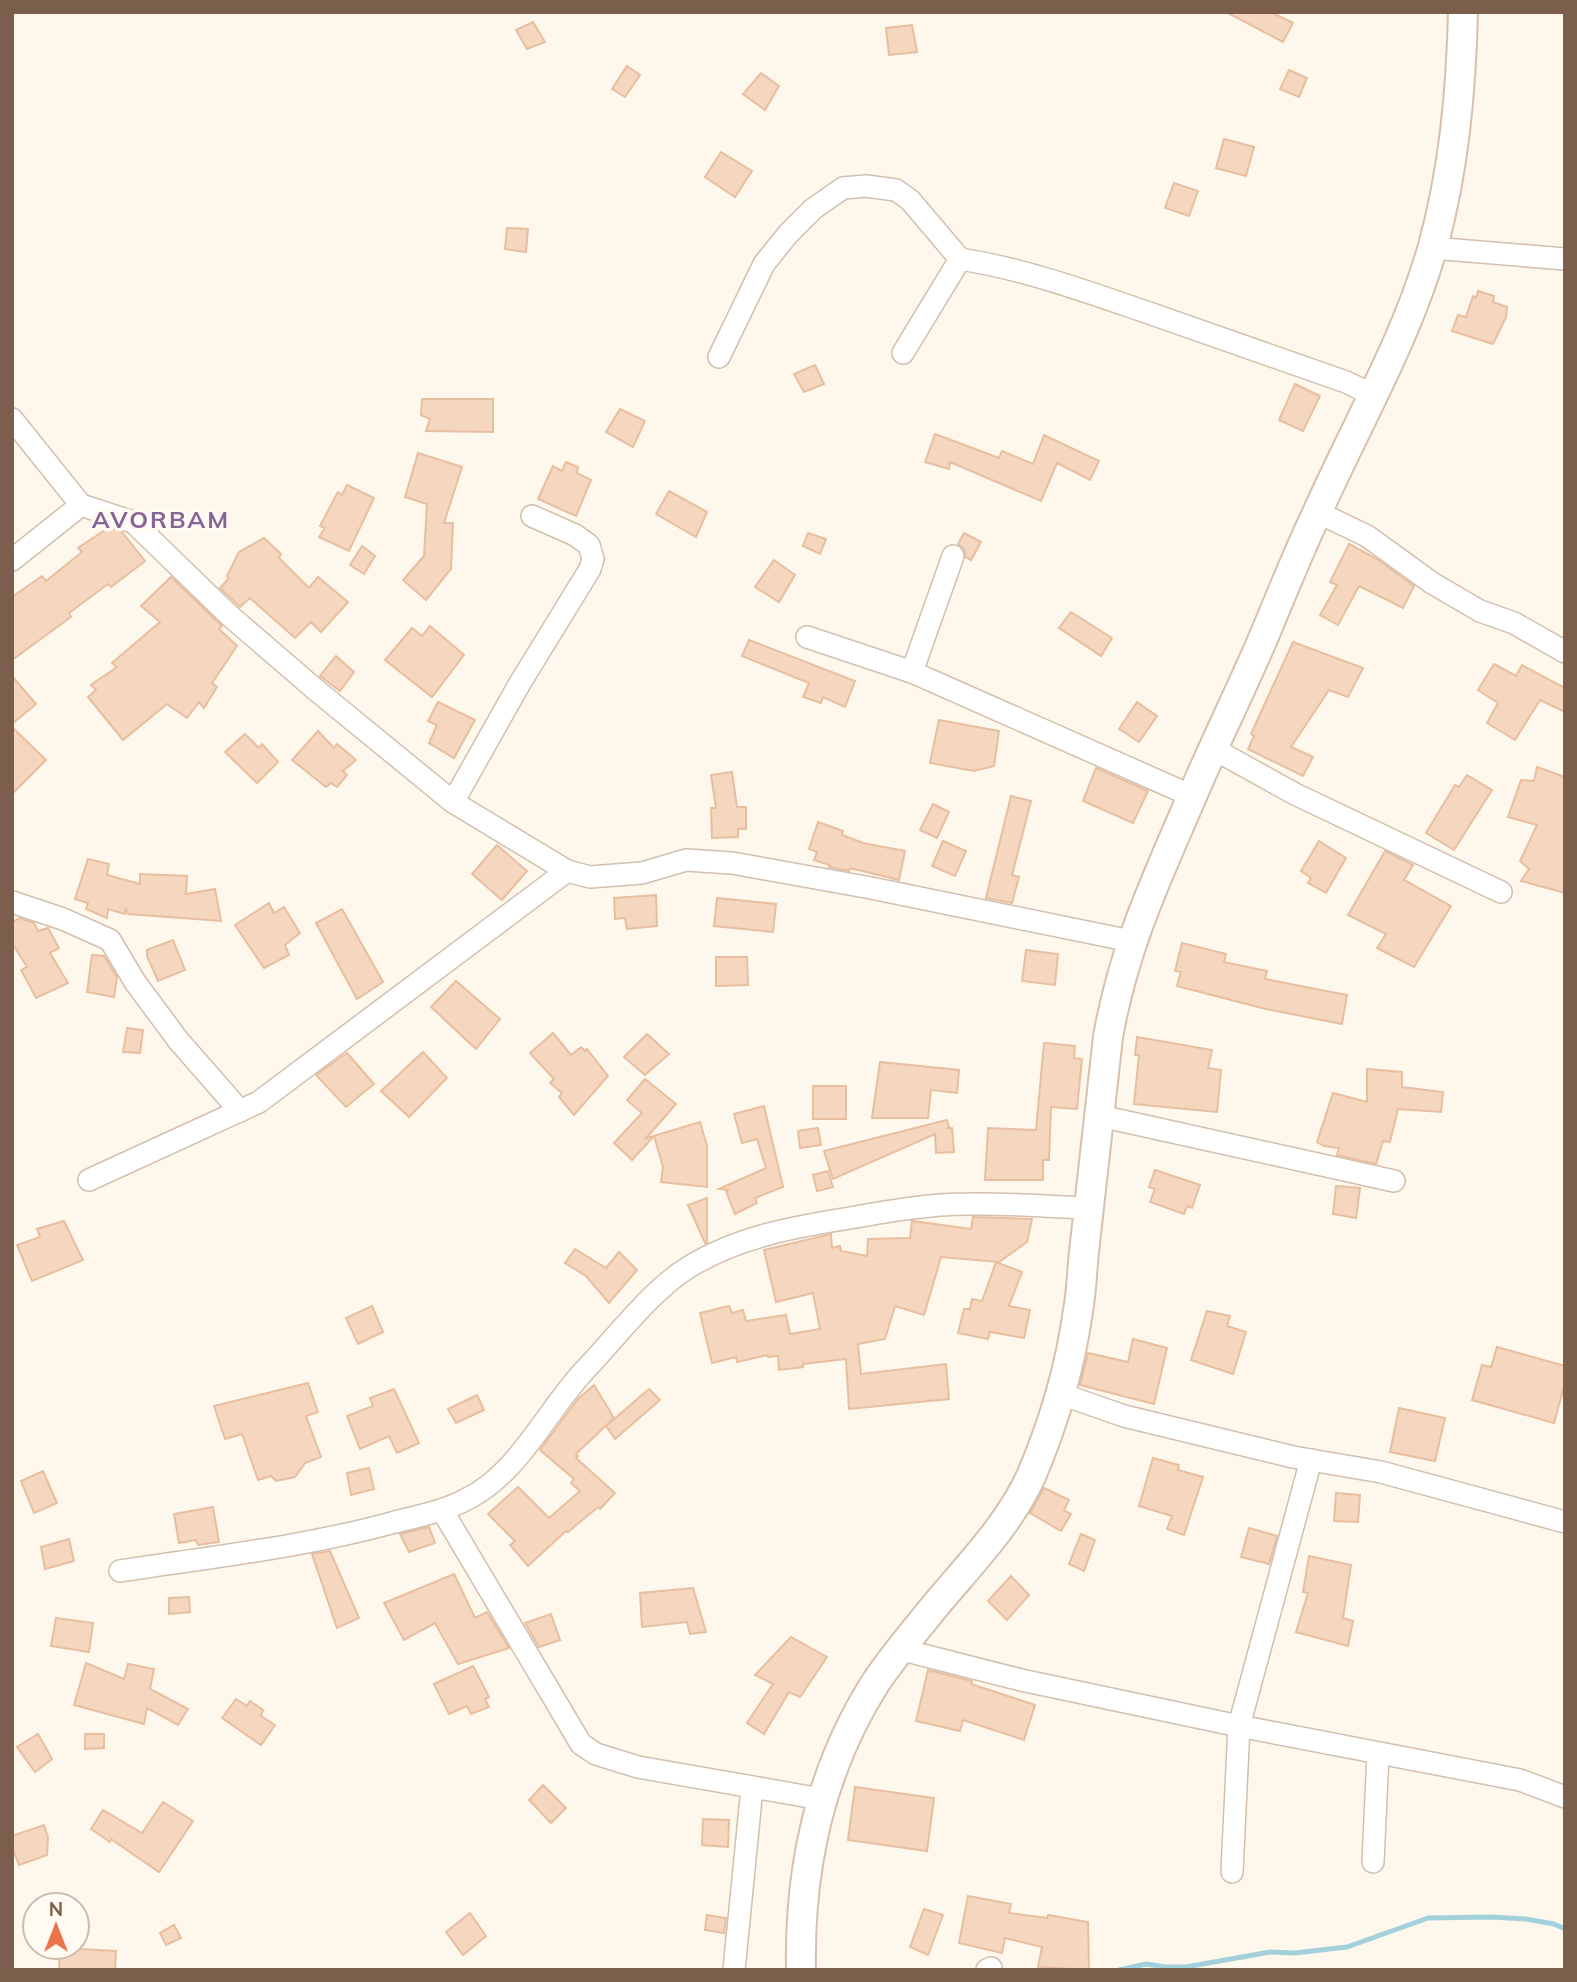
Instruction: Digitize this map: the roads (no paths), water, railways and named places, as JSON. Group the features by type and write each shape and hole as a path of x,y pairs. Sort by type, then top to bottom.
{"street":[{"path":"801,1970 803,1900 812,1835 821,1799 859,1712 876,1682 900,1649 991,1539 1011,1510 1030,1478 1061,1394 1078,1310 1114,1006 1131,942 1212,748 1400,334 1432,248 1456,132 1463,12"},
{"path":"719,357 764,264 788,234 813,209 842,188 866,186 896,190 910,200 960,259 1027,273 1114,301 1346,382 1373,395"},
{"path":"1432,248 1565,259"},
{"path":"903,353 960,259"},
{"path":"12,419 80,505 133,522 229,615 453,802 567,871 590,877 642,873 686,859 732,863 872,888 1131,942"},
{"path":"12,559 80,505"},
{"path":"1317,512 1367,536 1432,583 1480,611 1514,623 1565,652"},
{"path":"453,802 520,683 590,569 593,559 589,545 575,535 532,516"},
{"path":"912,672 953,556"},
{"path":"807,637 912,672 1192,796"},
{"path":"1212,748 1295,794 1501,892"},
{"path":"89,1180 259,1102 567,871"},
{"path":"12,902 63,919 110,940 135,982 178,1040 240,1111"},
{"path":"1100,1116 1394,1181"},
{"path":"120,1571 292,1546 355,1533 442,1510 468,1499 506,1471 576,1380 667,1283 689,1267 715,1254 771,1231 942,1204 1089,1208"},
{"path":"1061,1394 1124,1416 1311,1460 1381,1472 1565,1521"},
{"path":"1232,1872 1238,1726 1311,1460"},
{"path":"442,1510 580,1744 596,1754 638,1767 821,1799"},
{"path":"900,1649 1021,1680 1238,1726 1520,1780 1565,1797"},
{"path":"1373,1862 1378,1754"},
{"path":"734,1970 752,1788"}],"waterway":[{"path":"1119,1970 1146,1964 1186,1967 1270,1952 1295,1953 1347,1947 1428,1918 1526,1919 1554,1924 1565,1929"}],"district":[{"name":"AVORBAM","path":"161,519"}]}
